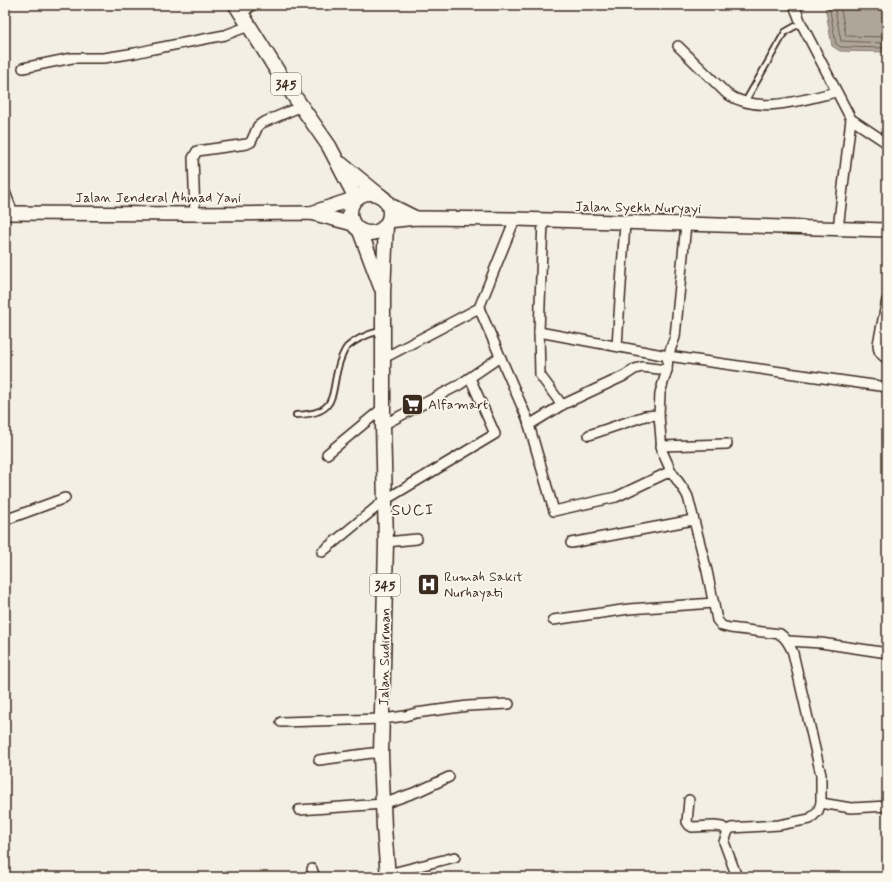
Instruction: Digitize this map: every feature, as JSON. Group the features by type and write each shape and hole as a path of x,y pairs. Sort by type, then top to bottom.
{"main road":[{"name":"345","path":"242,16 338,161 356,198"},
{"name":"345","path":"338,161 384,199"},
{"path":"384,199 390,216 382,229 371,233 356,227 350,219 350,208 356,198 361,194 367,193 384,199 416,218"},
{"name":"Jalan Jenderal Ahmad Yani","path":"311,213 356,198"},
{"name":"Jalan Jenderal Ahmad Yani","path":"9,213 311,213 356,227"},
{"name":"Jalan Syekh Nuryayi","path":"387,223 416,218 515,219 887,230"},
{"name":"Jalan Sudirman","path":"387,223 383,292 383,425 386,542 381,754 388,876"},
{"name":"Jalan Sudirman","path":"356,227 383,292"}],"street":[{"path":"794,5 801,23 851,119 887,143"},
{"path":"22,68 72,58 104,58 225,36 242,16"},
{"path":"678,46 727,94 735,100 745,103 787,103 836,92"},
{"path":"195,214 193,158 197,151 247,144 251,142 258,126 262,123 302,106"},
{"path":"838,229 851,119"},
{"path":"5,192 9,213"},
{"path":"384,358 478,308 515,219"},
{"path":"543,220 539,332 540,375 562,404"},
{"path":"617,346 625,223"},
{"path":"686,224 676,337 668,356 660,393 658,415 660,446 671,472 686,493 717,620 722,626 730,628 780,634 788,641 793,653 821,775 821,803 818,811 810,819 779,825 731,828 728,831 724,842 737,877"},
{"path":"887,300 878,349 880,354 887,359"},
{"path":"478,308 529,426 554,511 616,497 671,472"},
{"path":"539,332 668,356 887,387"},
{"path":"383,425 470,378 500,357"},
{"path":"529,426 562,404 624,376 635,369 642,367 666,370"},
{"path":"322,552 385,500 495,434 470,378"},
{"path":"327,454 384,407"},
{"path":"589,435 645,416 658,415"},
{"path":"660,446 727,444"},
{"path":"5,520 65,498"},
{"path":"571,543 693,520"},
{"path":"386,542 417,539"},
{"path":"553,620 628,609 714,603"},
{"path":"788,641 821,643 881,652"},
{"path":"281,722 383,719 468,706 509,704"},
{"path":"319,760 381,754"},
{"path":"299,810 383,804 419,791 449,777"},
{"path":"689,800 687,822 689,825 692,827 722,827 728,831"},
{"path":"821,803 850,808 887,806"},
{"path":"388,876 455,857"}],"lane":[{"path":"242,16 256,5"},
{"path":"745,103 786,32 801,23"},
{"path":"296,415 315,413 326,406 332,400 335,376 346,348 361,336 384,329"}],"water":[{"path":"825,5 887,5 887,52 840,51 832,46"}],"place":[{"name":"Alfamart","path":"413,404"},
{"name":"Rumah Sakit Nurhayati","path":"428,584"}],"district":[{"name":"SUCI","path":"413,509"}]}
